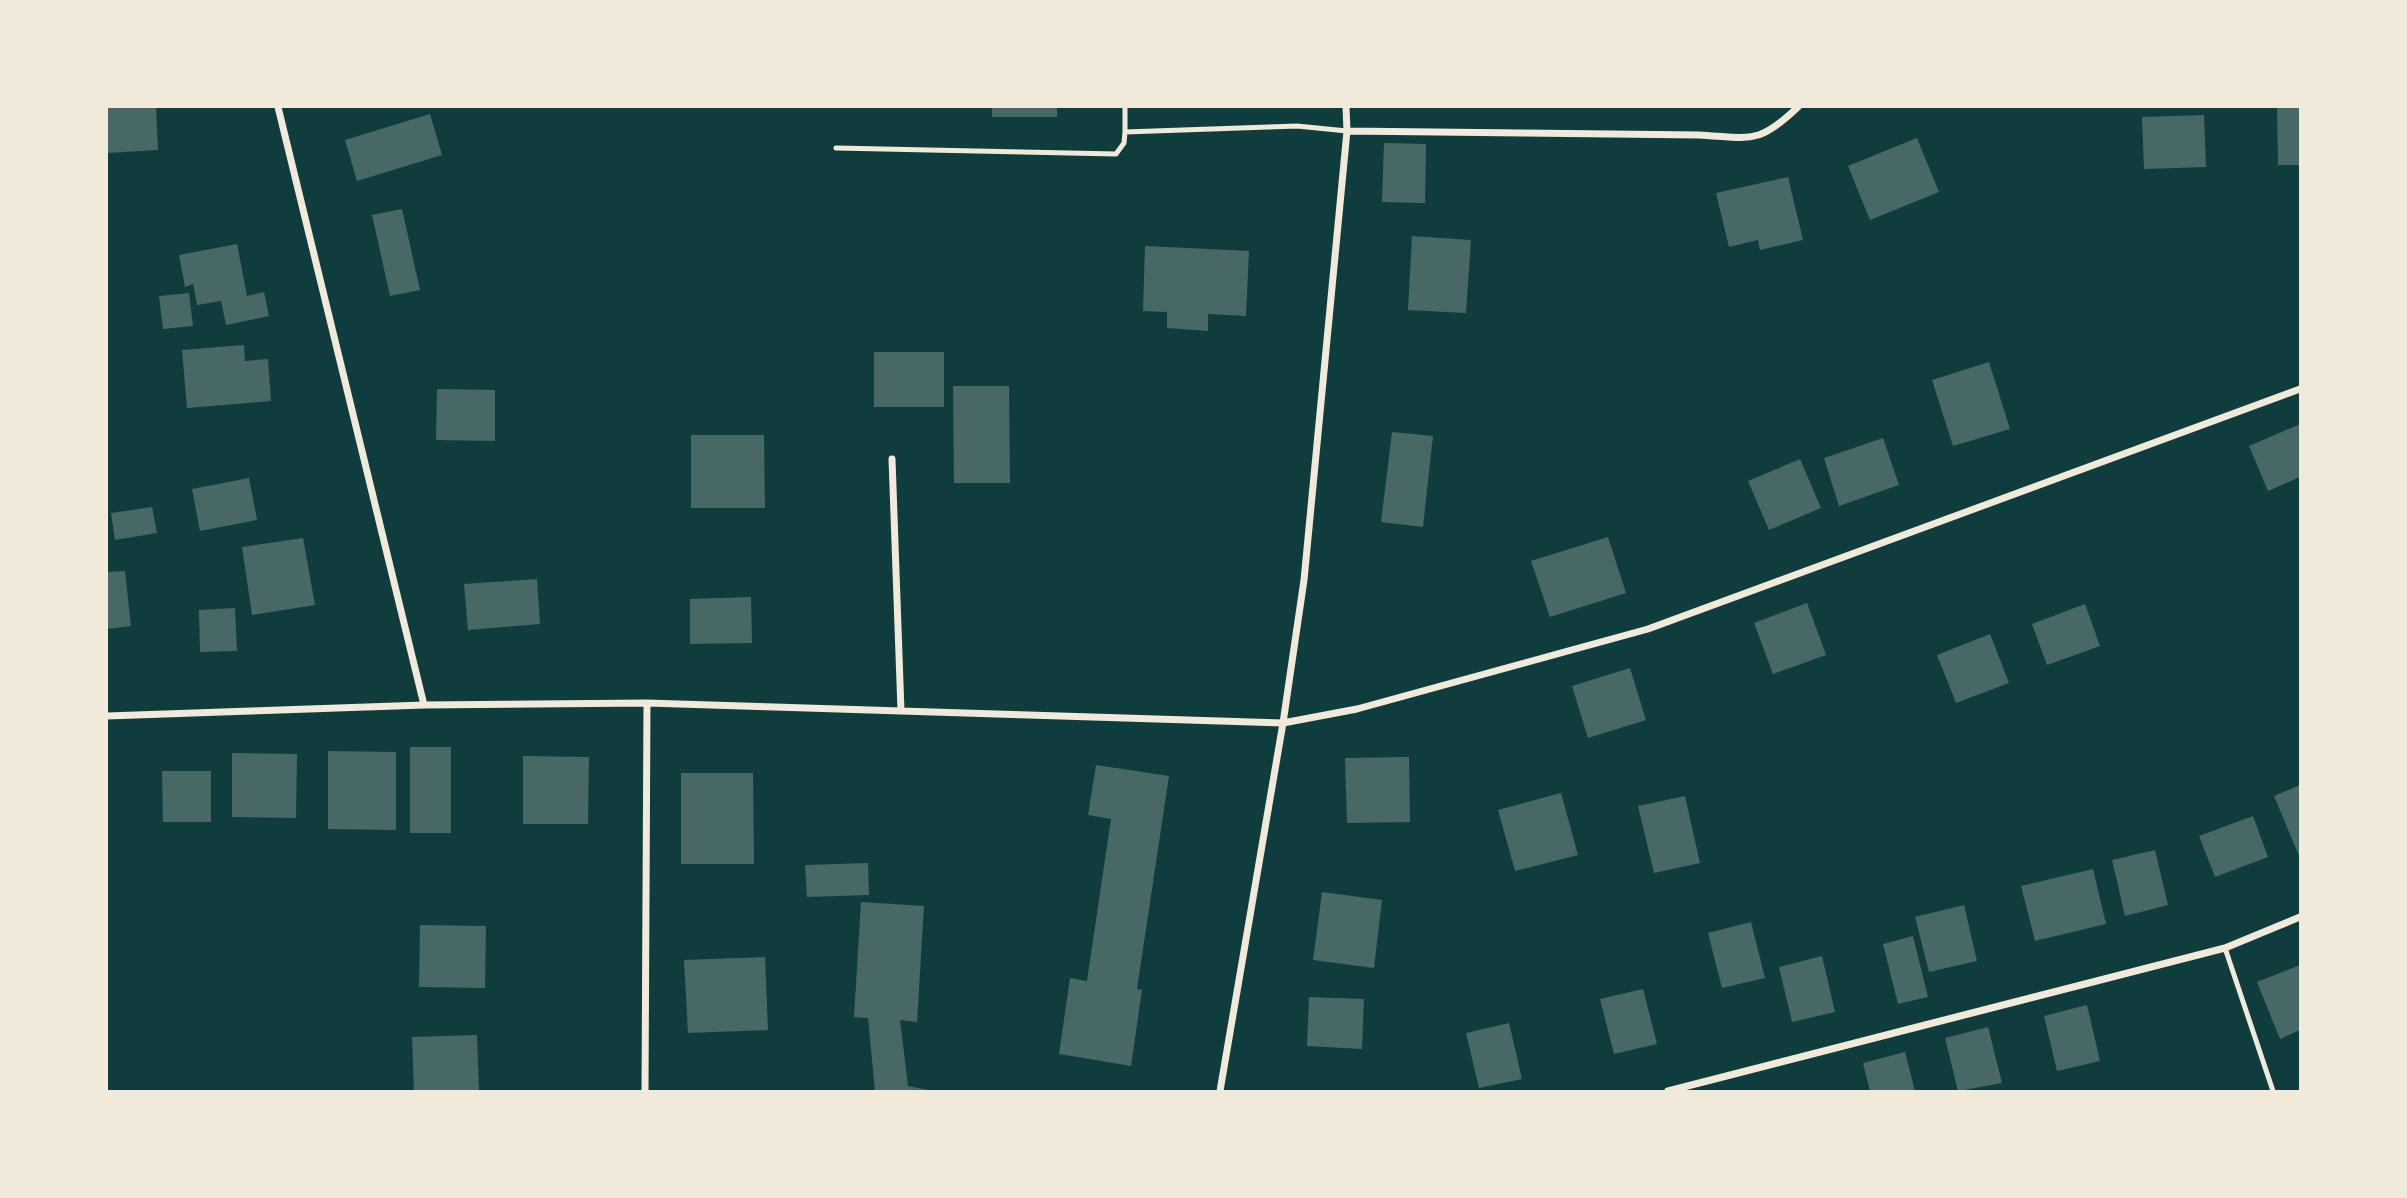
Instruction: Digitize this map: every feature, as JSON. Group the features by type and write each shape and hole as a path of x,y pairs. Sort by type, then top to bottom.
{"street":[{"path":"278,107 424,705"},
{"path":"1220,1091 1283,723 1304,580 1347,131 1346,107"},
{"path":"1347,131 1751,138 1764,135 1798,107"},
{"path":"107,716 424,705 647,704 1283,723 1357,709 1648,629 2300,390"},
{"path":"892,458 901,711"},
{"path":"645,1091 647,704"},
{"path":"1668,1091 2225,948 2300,917"}],"lane":[{"path":"836,148 1116,154 1124,143 1125,107"},
{"path":"1125,132 1297,125 1347,131"},
{"path":"2225,948 2273,1091"}],"building":[{"path":"107,107 156,107 158,150 107,153"},
{"path":"992,107 1057,107 1057,117 992,117"},
{"path":"2277,107 2300,107 2300,165 2278,165"},
{"path":"430,114 442,155 357,181 345,140"},
{"path":"2204,115 2206,167 2144,169 2142,117"},
{"path":"1917,138 1939,192 1870,220 1848,166"},
{"path":"1384,143 1426,144 1425,203 1382,202"},
{"path":"1788,177 1803,240 1760,250 1758,240 1729,247 1716,193"},
{"path":"402,209 420,290 390,296 372,215"},
{"path":"1412,236 1471,240 1466,313 1408,310"},
{"path":"237,244 247,296 264,292 269,316 226,325 221,301 197,305 193,284 185,287 179,255"},
{"path":"1145,246 1249,251 1246,316 1208,314 1208,331 1167,328 1167,312 1143,311"},
{"path":"189,293 193,326 163,329 159,296"},
{"path":"244,345 245,361 268,359 271,401 187,408 182,350"},
{"path":"874,352 944,352 944,407 874,407"},
{"path":"1989,362 2010,429 1953,446 1932,380"},
{"path":"953,386 1009,386 1010,483 954,483"},
{"path":"437,389 495,390 495,441 436,440"},
{"path":"2300,424 2300,477 2268,491 2249,446"},
{"path":"1392,432 1433,436 1423,527 1381,522"},
{"path":"691,435 764,435 765,508 691,508"},
{"path":"1883,438 1899,485 1839,506 1824,458"},
{"path":"1800,459 1821,508 1769,530 1748,481"},
{"path":"249,478 257,520 200,531 192,489"},
{"path":"152,507 157,533 115,540 111,513"},
{"path":"1608,537 1626,593 1550,617 1531,561"},
{"path":"303,538 315,605 252,615 242,547"},
{"path":"125,571 131,626 107,629 107,572"},
{"path":"537,579 540,624 468,630 464,584"},
{"path":"751,597 752,643 690,644 690,599"},
{"path":"1807,603 1826,655 1773,674 1754,623"},
{"path":"2085,604 2100,646 2047,665 2032,624"},
{"path":"235,608 237,651 200,652 199,610"},
{"path":"1990,634 2009,683 1956,703 1937,655"},
{"path":"1630,668 1646,720 1588,738 1572,686"},
{"path":"410,747 451,747 451,833 410,833"},
{"path":"328,751 396,752 396,830 328,829"},
{"path":"232,753 297,754 296,818 232,817"},
{"path":"523,756 589,757 588,824 523,824"},
{"path":"1409,757 1410,822 1347,823 1345,758"},
{"path":"1096,765 1169,776 1137,989 1142,990 1131,1066 1059,1054 1070,978 1087,981 1111,819 1088,815"},
{"path":"162,771 211,771 211,822 163,822"},
{"path":"681,773 753,773 754,864 681,864"},
{"path":"2300,785 2300,858 2274,796"},
{"path":"1561,793 1578,855 1515,871 1498,810"},
{"path":"1685,796 1700,863 1654,873 1638,806"},
{"path":"2253,816 2268,857 2215,877 2199,836"},
{"path":"2155,850 2168,905 2125,916 2112,860"},
{"path":"868,863 869,895 807,897 805,865"},
{"path":"2093,869 2106,924 2035,941 2021,886"},
{"path":"1322,892 1382,900 1374,968 1313,960"},
{"path":"861,902 924,906 917,1022 900,1020 908,1086 933,1091 875,1091 868,1018 854,1017"},
{"path":"1964,905 1977,961 1929,972 1915,917"},
{"path":"1751,922 1765,978 1722,988 1708,933"},
{"path":"420,925 486,926 485,988 419,987"},
{"path":"1913,936 1928,997 1898,1004 1883,944"},
{"path":"1822,956 1835,1012 1792,1022 1779,967"},
{"path":"765,957 768,1030 688,1033 684,960"},
{"path":"2300,965 2300,1030 2280,1039 2257,982"},
{"path":"1643,989 1657,1044 1614,1054 1600,999"},
{"path":"1309,997 1364,999 1362,1049 1307,1046"},
{"path":"2087,1005 2100,1061 2057,1071 2044,1016"},
{"path":"1509,1023 1522,1079 1479,1088 1466,1033"},
{"path":"1988,1027 2002,1083 1958,1091 1945,1038"},
{"path":"477,1035 479,1091 414,1091 412,1037"},
{"path":"1905,1052 1915,1091 1870,1091 1863,1063"}]}
